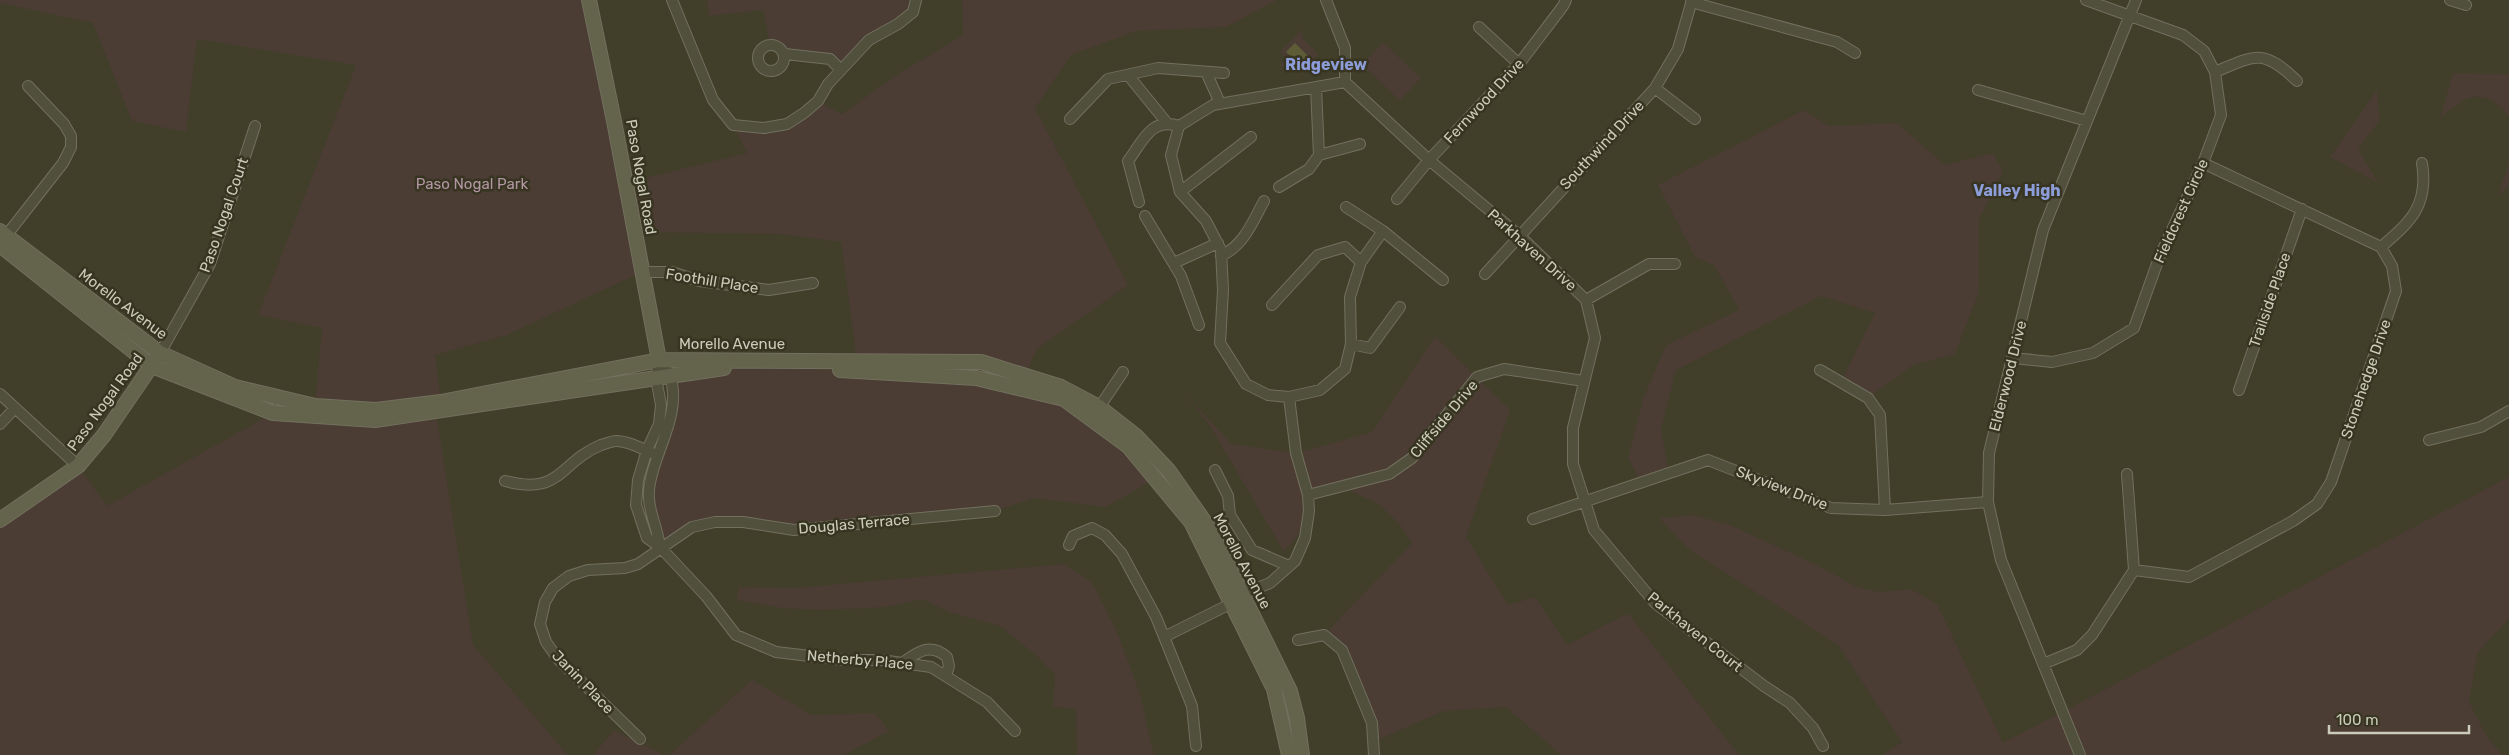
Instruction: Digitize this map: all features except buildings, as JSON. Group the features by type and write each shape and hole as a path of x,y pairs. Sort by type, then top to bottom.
{"street":[{"name":"Paso Nogal Road","path":"589,0 659,360"},
{"path":"672,0 713,100 733,125 764,128 787,124 818,101 828,84 869,40 898,24 913,12 916,0"},
{"path":"1326,0 1345,48 1345,82 1212,105 1179,126 1171,155 1180,192 1206,221 1218,243 1221,256 1223,290 1220,343 1246,384 1268,395 1289,397 1320,390 1345,369 1351,344 1350,297 1361,262 1383,231"},
{"name":"Fernwood Drive","path":"1398,199 1429,160 1519,64 1566,0"},
{"name":"Fieldcrest Circle","path":"2013,358 2052,362 2093,353 2134,328 2159,258 2203,163 2221,115 2215,72 2204,51 2183,35 2086,0"},
{"name":"Elderwood Drive","path":"2080,755 2002,560 1988,502 1989,454 2043,230 2136,0"},
{"path":"2450,0 2466,5"},
{"path":"1691,1 1837,42 1855,54"},
{"name":"Southwind Drive","path":"1485,274 1655,88 1678,49 1691,1"},
{"path":"1480,27 1519,64"},
{"path":"785,54 830,59 841,70"},
{"path":"2215,72 2245,59 2262,56 2280,64 2297,81"},
{"path":"1070,119 1108,79 1158,68 1224,74"},
{"path":"1206,72 1220,103"},
{"path":"1128,75 1167,122 1179,126"},
{"name":"Parkhaven Drive","path":"1345,82 1429,160 1519,235 1586,300 1595,338 1573,428 1573,464 1584,504"},
{"path":"2,239 63,163 72,147 71,136 64,124 28,86"},
{"path":"1279,187 1309,169 1319,155 1316,87"},
{"path":"1655,88 1695,119"},
{"path":"1978,90 2087,121"},
{"path":"1139,202 1128,161 1154,127 1167,122"},
{"name":"Paso Nogal Court","path":"160,353 210,264 255,126"},
{"path":"1180,192 1251,137"},
{"path":"1319,155 1360,144"},
{"path":"2203,163 2381,247 2409,223 2417,208 2423,192 2422,163"},
{"path":"1221,256 1234,250 1246,236 1264,201"},
{"path":"1346,207 1383,231 1443,280"},
{"name":"Trailside Place","path":"2239,390 2302,209"},
{"path":"1145,216 1181,276 1199,325"},
{"name":"Morello Avenue","path":"2,239 160,353 235,386 314,406 376,410 441,402 659,360 981,362 1061,387 1096,412 1136,436 1169,471 1211,531 1290,691 1297,718 1302,755"},
{"name":"Morello Avenue","path":"2,239 152,366 273,413 375,420 715,367 856,370 976,378 1064,399 1096,412 1128,446 1191,522 1230,604 1274,689 1290,755"},
{"path":"1174,263 1218,243"},
{"path":"1272,306 1318,255 1344,247 1361,262"},
{"name":"Stonehedge Drive","path":"2134,570 2163,576 2189,577 2294,521 2317,504 2331,482 2396,292 2392,266 2381,247"},
{"path":"1586,300 1649,264 1675,264"},
{"name":"Foothill Place","path":"642,272 672,272 698,280 769,290 813,283"},
{"path":"1351,344 1370,348 1400,307"},
{"name":"Paso Nogal Road","path":"0,520 78,466 104,435 160,353"},
{"path":"659,360 672,400 668,431 658,455 650,484 648,508 658,534 660,547"},
{"name":"Cliffside Drive","path":"1308,495 1388,474 1412,458 1477,377 1504,369 1584,381"},
{"path":"1820,370 1868,398 1880,415 1885,510"},
{"path":"1096,412 1123,372"},
{"name":"Netherby Place","path":"663,376 659,424 647,450 638,480 636,505 647,538 660,547 706,596 736,635 776,652 843,660 881,660 931,667 987,702 1015,731"},
{"path":"0,394 78,466"},
{"path":"1164,637 1230,604 1242,594 1270,583 1295,561 1305,538 1309,511 1308,495 1296,453 1289,397"},
{"path":"0,424 15,408"},
{"path":"2429,440 2481,427 2509,411"},
{"path":"505,481 526,486 540,485 555,479 594,448 613,440 626,442 658,455"},
{"name":"Skyview Drive","path":"1532,520 1584,504 1708,460 1831,508 1885,510 1988,502"},
{"path":"1215,470 1228,496 1230,515 1252,550 1289,566"},
{"path":"2043,664 2077,650 2092,635 2134,570 2127,474"},
{"name":"Parkhaven Court","path":"1584,504 1594,530 1655,603 1764,686 1790,703 1813,728 1823,746"},
{"name":"Douglas Terrace","path":"660,547 692,528 714,522 743,522 794,530 995,511"},
{"path":"1069,545 1074,536 1086,528 1092,528 1105,535 1122,554 1164,637 1192,706 1196,746"},
{"name":"Janin Place","path":"640,740 558,659 546,642 540,624 545,602 553,588 569,576 588,570 625,568 638,564 660,547"},
{"path":"1298,640 1324,635 1342,650 1372,723 1374,755"},
{"path":"902,663 922,649 933,649 947,657 949,666 946,676"}],"green space":[{"name":"Paso Nogal Park","path":"0,0 589,0 625,183 747,153 733,125 787,124 818,101 842,114 895,76 963,35 962,0 1277,0 1226,27 1136,31 1071,55 1035,108 1128,285 1037,349 1025,375 981,362 857,361 841,242 780,234 635,232 642,272 507,335 435,355 441,402 376,410 315,403 322,328 258,315 356,65 197,39 186,132 132,121 93,23 0,3"},
{"path":"707,0 916,0 913,12 869,41 841,70 830,59 785,54 782,48 770,44 763,10 709,16"},
{"path":"1300,31 1304,35 1302,38 1318,54 1306,71 1304,70 1301,73 1294,67 1288,73 1280,65 1286,59 1280,52"},
{"path":"1383,42 1421,78 1400,101 1367,69 1366,60"},
{"path":"2453,73 2509,74 2509,117 2492,101 2475,97 2461,102 2440,118"},
{"path":"2377,90 2380,120 2358,149 2378,183 2330,157"},
{"path":"1804,110 1829,126 1897,123 1945,165 1993,153 2003,171 1979,220 1979,292 1955,354 1913,365 1868,398 1841,382 1875,313 1821,296 1676,370 1661,429 1669,473 1641,483 1628,457 1643,399 1666,345 1739,310 1714,265 1695,257 1658,185"},
{"path":"2509,162 2509,187 2498,196"},
{"path":"1435,336 1510,410 1466,537 1508,605 1535,597 1567,645 1628,613 1739,755 1561,755 1506,707 1444,711 1373,742 1342,650 1324,635 1412,543 1400,525 1379,504 1341,487 1308,495 1307,524 1284,552 1210,426 1186,395 1232,444 1296,453 1372,432"},
{"path":"715,367 856,370 976,378 1064,399 1157,478 1106,507 1033,498 995,511 794,530 715,522 660,547 650,484 669,431 670,375"},
{"path":"273,413 436,413 473,645 568,755 0,755 0,520 78,466 107,506"},
{"path":"2509,477 2509,619 2478,652 2469,702 2486,735 2502,755 1883,755 1902,742 1838,645 1687,548 1659,518 1694,515 1730,525 1815,564 1857,587 1879,592 1911,589 1937,604 2003,743"},
{"path":"1064,564 1092,582 1118,634 1140,694 1154,755 1077,755 1076,709 1053,707 1055,675 1038,657 1000,626 949,612 922,599 888,607 821,610 782,608 736,600 739,587 795,588"},
{"path":"752,680 812,715 875,713 889,731 844,755 669,755"},
{"path":"614,730 664,755 593,755"}],"shaded area":[{"path":"1295,43 1310,58 1302,67 1286,52"}],"district":[{"name":"Ridgeview","path":"1326,64"},
{"name":"Valley High","path":"2017,190"}]}
